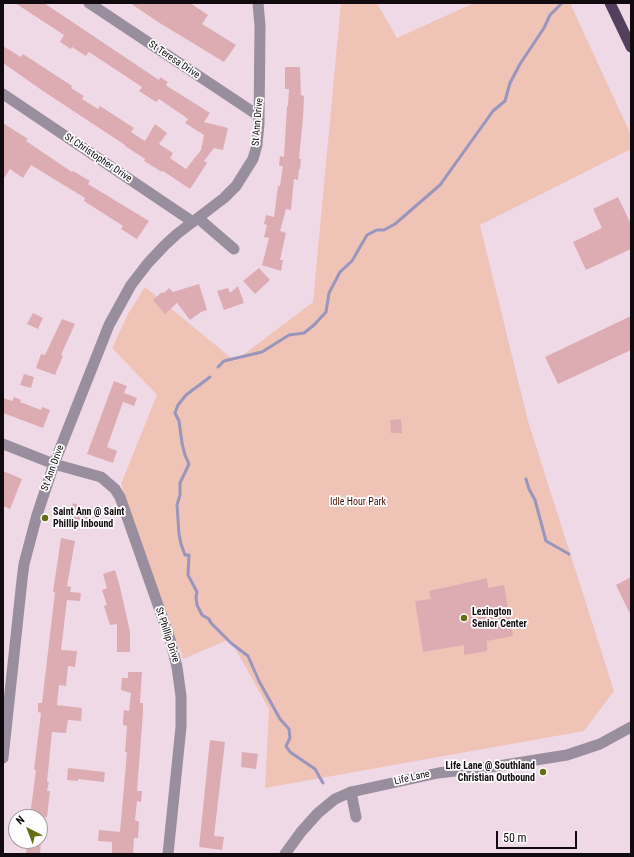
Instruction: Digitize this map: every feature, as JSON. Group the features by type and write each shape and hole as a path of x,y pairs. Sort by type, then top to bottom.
{"highway":[{"path":"610,3 631,47"}],"street":[{"name":"St Teresa Drive","path":"89,3 259,116"},
{"name":"St Ann Drive","path":"3,758 24,564 35,521 54,464 109,325 124,296 135,279 148,263 173,238 224,198 236,186 252,159 257,145 259,116 260,33 258,3"},
{"name":"St Christopher Drive","path":"3,94 196,220"},
{"path":"196,220 234,249"},
{"name":"St Phillip Drive","path":"3,444 54,464 101,477 115,489 120,497 174,652 181,696 181,727 168,854"},
{"name":"Life Lane","path":"285,854 301,832 318,813 335,799 351,792 438,772 498,766 567,755 600,744 631,727"},
{"path":"351,792 356,817"}],"green space":[{"name":"Idle Hour Park","path":"341,3 377,3 397,38 474,3 570,3 631,135 631,149 480,225 528,421 614,691 584,731 265,788 269,709 230,639 183,659 121,484 157,395 112,348 128,314 145,287 235,361 313,302"}],"building":[{"path":"15,3 44,3 159,80 160,77 168,82 166,85 167,86 210,113 204,122 228,128 223,150 214,148 204,161 207,163 190,189 163,171 162,172 144,161 145,159 125,145 3,63 3,46 21,57 23,54 72,86 71,88 84,96 82,99 98,109 100,106 134,128 131,132 145,141 155,124 167,133 159,144 173,153 170,158 186,169 201,150 204,135 185,123 188,119 159,99 156,102 139,91 142,87 89,52 86,56 72,47 71,49 60,42 64,35"},
{"path":"130,3 190,3 208,15 202,24 236,45 224,62 158,22"},
{"path":"285,67 300,67 301,95 304,96 299,159 301,159 300,169 298,180 294,179 291,210 286,209 280,231 286,233 280,260 283,260 281,271 262,265 269,238 264,237 267,225 264,224 266,215 274,217 278,186 280,186 283,166 279,166 280,156 284,157 289,89 285,89"},
{"path":"3,123 28,139 26,141 72,172 73,171 90,181 88,184 149,221 137,239 121,229 123,226 84,201 85,198 31,165 23,178 10,169 3,180"},
{"path":"618,197 631,224 631,249 586,270 573,242 602,228 593,209"},
{"path":"259,268 270,280 255,294 243,281"},
{"path":"199,284 207,310 201,312 190,320 177,303 165,314 153,300 169,288 173,292"},
{"path":"238,286 244,303 224,310 217,291 228,288 230,293"},
{"path":"33,313 43,318 38,329 27,324"},
{"path":"631,316 631,350 558,384 545,357"},
{"path":"62,319 75,324 61,355 63,356 55,375 36,368 41,354 45,355"},
{"path":"24,374 34,377 31,388 20,385"},
{"path":"114,381 127,386 124,393 137,398 134,406 123,402 107,447 117,451 113,463 87,454"},
{"path":"14,397 21,400 20,402 41,410 42,407 50,410 43,428 3,413 3,398 12,401"},
{"path":"401,419 402,433 391,433 390,420"},
{"path":"3,471 22,479 10,509 3,506"},
{"path":"73,503 92,511 87,523 78,520 77,524 67,520"},
{"path":"61,538 75,541 67,586 71,587 70,592 81,593 80,601 67,600 61,650 77,651 75,667 68,666 66,686 59,685 57,705 82,708 81,721 68,720 66,733 52,732 47,782 49,782 47,791 50,791 48,809 31,809 41,713 38,712 38,703 42,703 55,592 53,592"},
{"path":"115,570 130,632 130,652 117,652 117,624 110,625 104,606 107,605 102,590 107,588 103,574"},
{"path":"631,577 631,616 616,585"},
{"name":"Lexington Senior Center","path":"487,578 488,588 504,585 513,636 487,641 487,651 464,655 464,645 423,652 415,601 431,599 429,591"},
{"path":"128,672 142,672 140,703 143,703 143,712 137,791 142,791 141,802 137,801 135,820 139,822 138,838 134,838 133,854 112,854 112,842 98,841 99,830 120,832 127,752 125,752 127,726 123,725 123,720 124,710 129,711 131,693 121,690 122,678 128,678"},
{"path":"210,740 225,742 214,836 224,837 222,850 199,847"},
{"path":"242,752 258,754 256,769 241,767"},
{"path":"68,768 105,772 104,782 78,779 78,781 67,780"},
{"path":"26,849 40,849 40,854 26,854"}],"waterway":[{"path":"218,367 224,361 262,352 289,335 304,333 314,325 326,312 329,293 340,272 352,261 367,235 377,230 384,230 395,224 440,185 493,111 505,101 510,83 520,64 544,28 550,15 562,3"},
{"path":"210,377 186,395 178,405 175,413 179,421 182,443 189,464 180,483 180,495 177,505 181,544 185,555 189,555 188,575 197,592 197,605 202,615 209,619 211,623 231,643 248,656 259,681 280,719 289,729 290,738 286,746 290,752 315,769 323,783"},
{"path":"526,479 535,500 546,541 569,554"}],"place":[{"name":"Saint Ann @ Saint Phillip Inbound","path":"45,518"},
{"name":"Lexington Senior Center","path":"464,618"},
{"name":"Life Lane @ Southland Christian Outbound","path":"543,772"}]}
